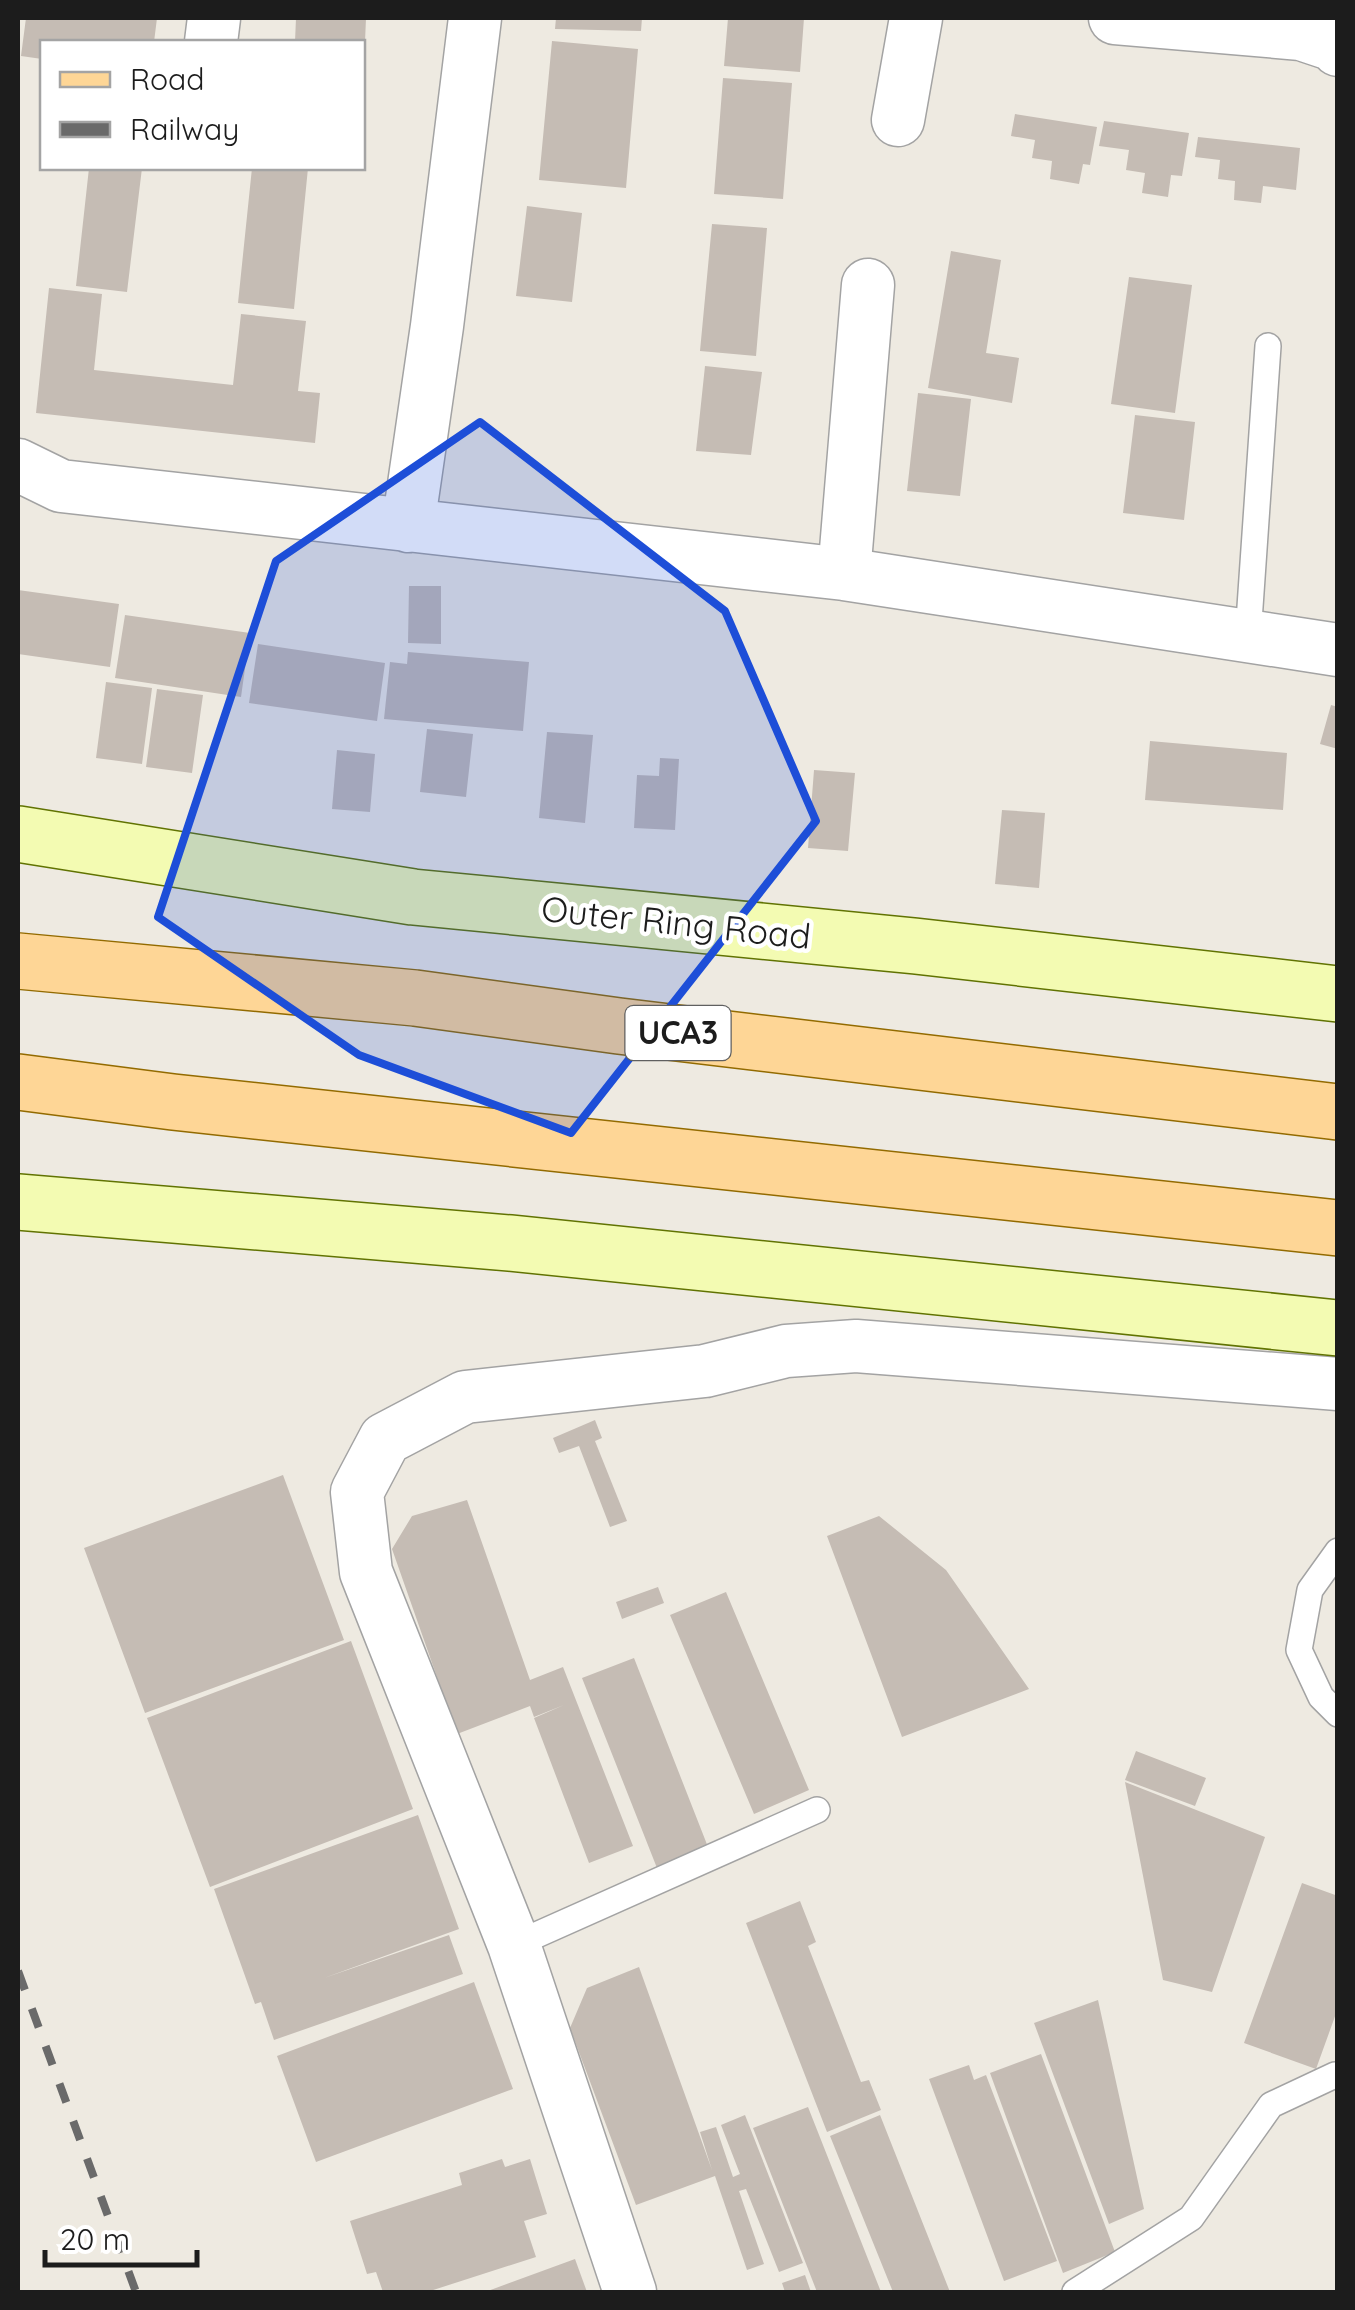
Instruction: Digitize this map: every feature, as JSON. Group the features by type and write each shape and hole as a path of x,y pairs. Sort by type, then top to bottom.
{"main road":[{"name":"Outer Ring Road","path":"18,834 413,897 934,948 1338,994"},
{"name":"UCA3","path":"18,962 415,998 1338,1112"},
{"path":"18,1082 1338,1228"},
{"path":"18,1202 510,1242 1338,1328"}],"street":[{"path":"408,526 476,18"},
{"path":"898,120 916,18"},
{"path":"1115,18 1330,36"},
{"path":"844,574 868,285"},
{"path":"18,466 61,486 844,574 1338,650"},
{"path":"630,2292 514,1945 366,1572 358,1492 385,1439 465,1396 705,1372 786,1350 856,1346 1338,1384"}],"lane":[{"path":"1248,636 1268,346"},
{"path":"1338,1552 1310,1590 1298,1650 1320,1696 1338,1714"},
{"path":"514,1945 817,1810"},
{"path":"1075,2292 1191,2218 1271,2106 1338,2076"}],"highlighted area":[{"path":"480,422 725,611 816,821 571,1133 359,1055 158,917 276,561"}],"building":[{"path":"26,18 157,18 154,40 40,40 40,59 21,56"},
{"path":"296,18 366,18 365,42 295,40"},
{"path":"556,18 642,18 641,31 555,29"},
{"path":"728,18 804,18 800,72 724,66"},
{"path":"552,41 638,49 626,188 539,180"},
{"path":"723,78 792,83 783,199 714,194"},
{"path":"1015,114 1097,127 1090,165 1083,164 1079,184 1050,179 1052,161 1032,158 1035,140 1011,136"},
{"path":"1104,121 1189,133 1182,176 1171,175 1168,197 1142,193 1145,173 1126,170 1129,150 1099,146"},
{"path":"1198,137 1300,148 1296,190 1263,186 1261,203 1234,200 1235,181 1218,179 1220,160 1195,157"},
{"path":"89,170 142,170 127,292 76,286"},
{"path":"252,170 308,170 294,309 238,303"},
{"path":"527,206 582,213 572,302 516,296"},
{"path":"712,224 767,228 756,356 700,351"},
{"path":"951,251 1001,260 986,353 1019,358 1012,403 928,388"},
{"path":"1129,277 1192,285 1175,413 1111,404"},
{"path":"49,288 102,294 94,370 233,385 241,314 306,321 298,391 320,393 315,443 36,413"},
{"path":"705,366 762,372 751,455 696,451"},
{"path":"918,393 971,399 960,496 907,491"},
{"path":"1135,415 1195,422 1184,520 1123,513"},
{"path":"409,586 441,586 441,644 408,643"},
{"path":"18,590 119,604 110,667 18,654"},
{"path":"125,615 250,633 241,697 115,678"},
{"path":"258,644 385,663 377,721 249,703"},
{"path":"408,652 529,662 523,731 384,719 390,662 407,664"},
{"path":"106,682 152,688 142,764 96,758"},
{"path":"157,689 203,695 192,773 146,767"},
{"path":"1331,705 1338,707 1338,749 1320,744"},
{"path":"427,729 473,734 466,797 420,792"},
{"path":"547,732 593,735 585,823 539,818"},
{"path":"1150,741 1287,753 1283,810 1145,800"},
{"path":"337,750 375,754 370,812 332,809"},
{"path":"660,758 679,759 675,830 634,828 637,775 659,776"},
{"path":"814,770 855,773 848,851 808,848"},
{"path":"1002,810 1045,813 1039,888 995,884"},
{"path":"595,1420 602,1438 595,1441 627,1521 610,1527 579,1446 559,1453 553,1438"},
{"path":"283,1475 344,1640 145,1713 84,1548"},
{"path":"467,1500 530,1680 563,1667 633,1846 589,1863 534,1718 564,1705 534,1717 530,1706 457,1734 392,1549 412,1516"},
{"path":"879,1516 946,1570 1029,1689 902,1737 827,1536"},
{"path":"658,1587 664,1603 622,1619 616,1602"},
{"path":"726,1592 809,1790 754,1814 670,1615"},
{"path":"351,1641 413,1809 210,1887 147,1718"},
{"path":"634,1658 708,1847 657,1868 582,1678"},
{"path":"1136,1751 1206,1778 1195,1806 1125,1780"},
{"path":"1125,1782 1265,1837 1212,1992 1163,1980"},
{"path":"418,1815 459,1929 324,1978 449,1935 463,1974 274,2040 261,2002 255,2004 214,1889"},
{"path":"1302,1883 1338,1896 1338,2008 1316,2069 1244,2043"},
{"path":"800,1901 816,1942 808,1946 861,2082 869,2080 881,2110 827,2132 746,1923"},
{"path":"639,1967 712,2170 700,2132 716,2127 733,2177 740,2174 721,2125 745,2115 803,2263 779,2272 746,2189 739,2191 764,2264 747,2270 715,2176 636,2205 570,2028 587,1988"},
{"path":"474,1982 513,2089 316,2162 277,2056"},
{"path":"1098,2000 1144,2209 1109,2224 1034,2023"},
{"path":"1041,2054 1115,2252 1063,2273 990,2073"},
{"path":"969,2065 974,2080 986,2075 1057,2261 1004,2281 929,2079"},
{"path":"808,2107 881,2292 817,2292 753,2128"},
{"path":"880,2115 950,2292 893,2292 830,2136"},
{"path":"502,2159 505,2167 530,2159 547,2214 524,2221 536,2257 427,2292 383,2292 376,2272 367,2274 350,2221 462,2185 459,2173"},
{"path":"575,2259 587,2292 485,2292"},
{"path":"805,2275 811,2292 785,2292 782,2283"}],"railway":[{"path":"18,1971 136,2292"}]}
